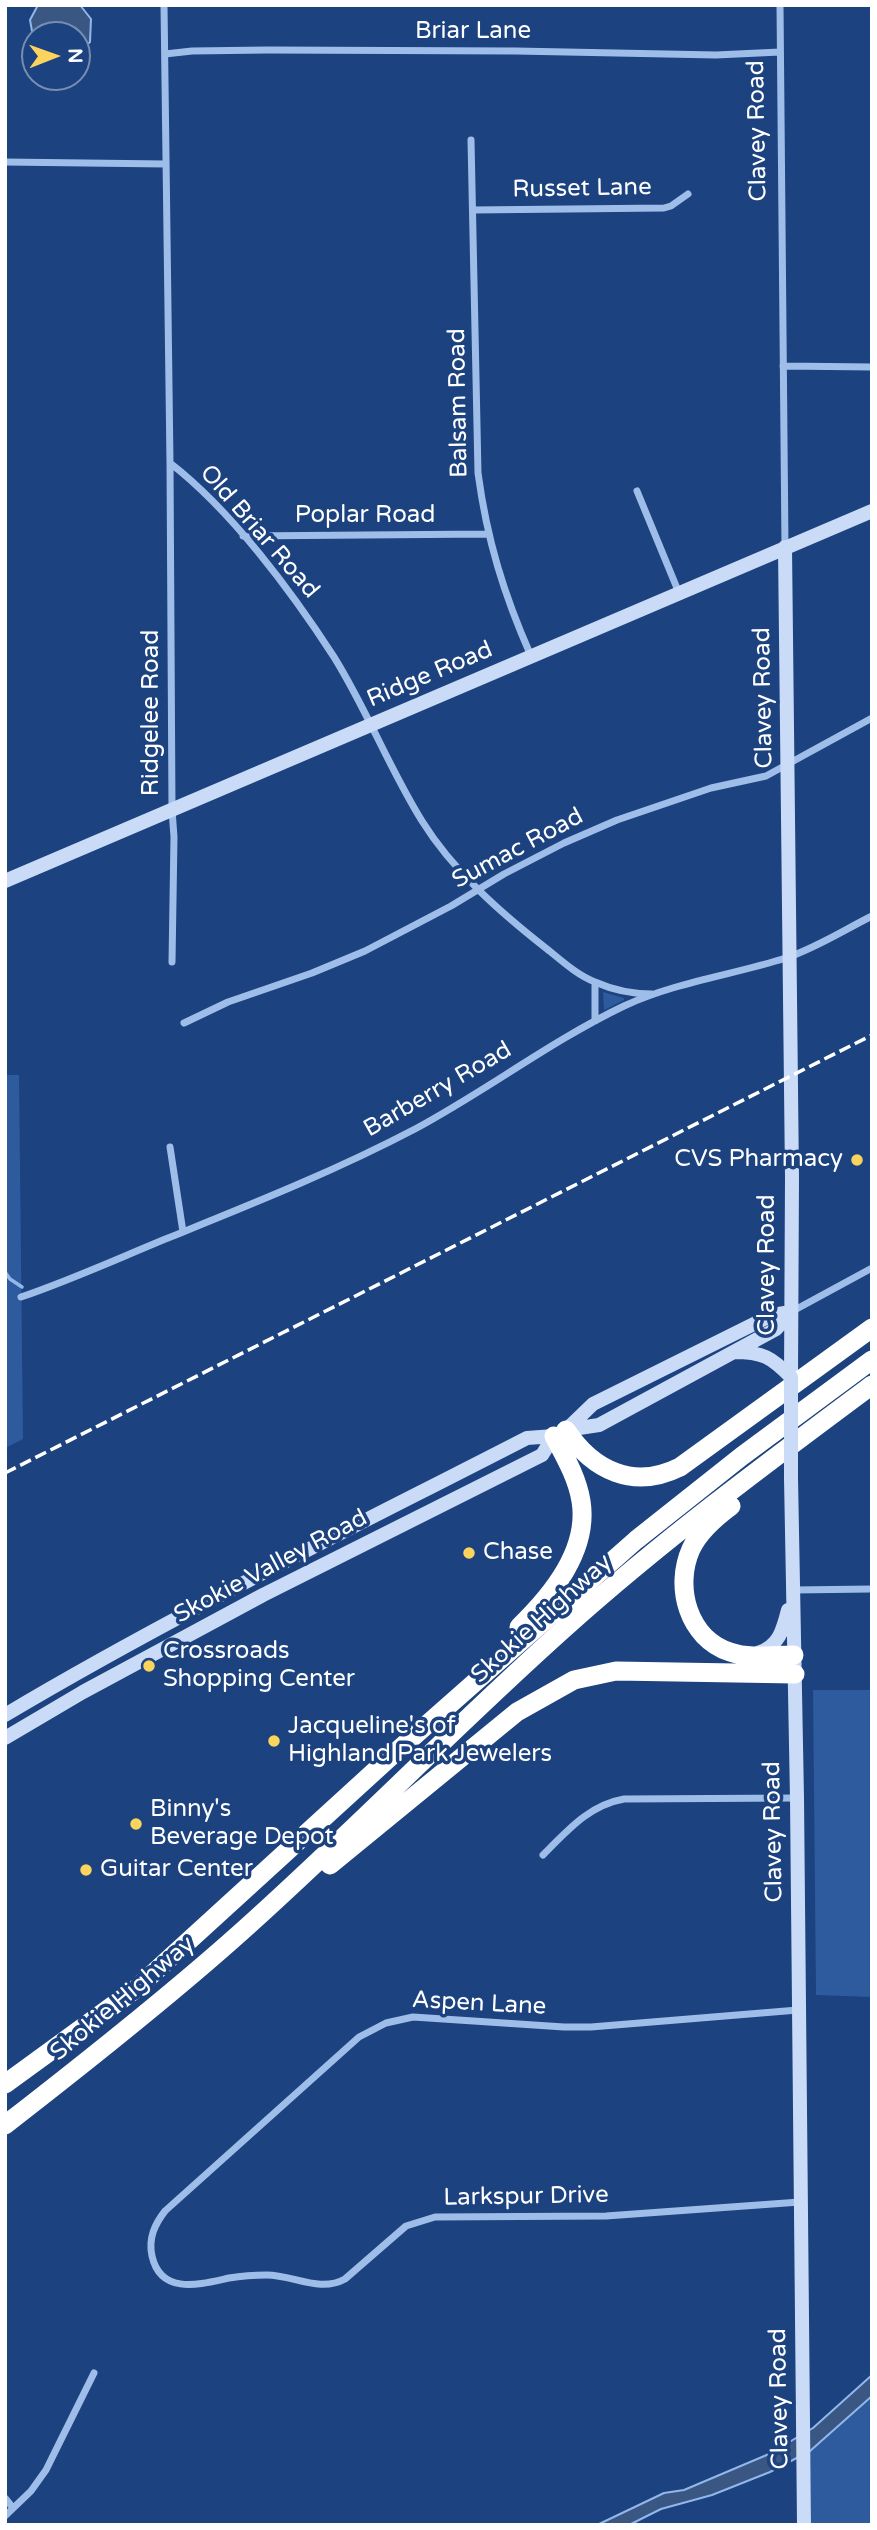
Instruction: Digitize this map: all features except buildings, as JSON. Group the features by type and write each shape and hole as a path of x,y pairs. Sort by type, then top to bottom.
{"highway":[{"path":"560,1433 613,1472 629,1478 663,1475 691,1459 872,1328"},
{"name":"Skokie Highway","path":"5,2082 54,2050 137,1988 636,1540 742,1456 872,1360"},
{"name":"Skokie Highway","path":"5,2125 109,2044 240,1933 565,1628 649,1556 872,1385"},
{"path":"794,1664 745,1656 717,1646 706,1637 693,1620 684,1598 686,1564 692,1547 718,1516 872,1398"},
{"path":"416,1735 451,1695 546,1599 569,1562 580,1530 581,1502 560,1433"},
{"path":"240,1933 306,1884 517,1712 574,1680 616,1671 794,1664"}],"main road":[{"name":"Ridge Road","path":"5,881 872,510"},
{"name":"Clavey Road","path":"785,547 790,957 792,1591 797,1798 804,2525"},
{"name":"Skokie Valley Road","path":"5,1715 253,1576 526,1439 598,1425 776,1329 791,1312"},
{"name":"Skokie Valley Road","path":"5,1738 157,1652 353,1549 542,1455 560,1433 593,1404 772,1315 791,1312"},
{"path":"732,1352 752,1352 770,1357 791,1377"},
{"path":"745,1656 768,1649 775,1643 784,1626 792,1591"},
{"path":"148,1633 157,1652"},
{"path":"73,1675 83,1692"}],"street":[{"name":"Old Briar Road","path":"164,5 170,463 183,473 243,536 311,623 372,724 422,822 452,861 527,934 569,967 595,982 634,994 652,994"},
{"name":"Clavey Road","path":"779,5 785,547"},
{"name":"Briar Lane","path":"165,54 267,50 716,55 780,52"},
{"name":"Balsam Road","path":"471,140 477,457 487,534 499,578 531,656"},
{"path":"5,162 166,164"},
{"name":"Russet Lane","path":"473,210 664,208 688,194"},
{"path":"783,366 872,366"},
{"name":"Ridgelee Road","path":"170,463 174,837 172,962"},
{"path":"637,491 680,593"},
{"name":"Poplar Road","path":"243,536 487,534"},
{"name":"Sumac Road","path":"184,1023 228,1002 312,973 365,951 564,843 617,820 711,788 766,776 872,718"},
{"name":"Barberry Road","path":"21,1297 282,1193 414,1129 595,1021 652,994 790,957 872,916"},
{"path":"595,982 595,1021"},
{"path":"170,1147 183,1232"},
{"name":"Skokie Valley Road","path":"791,1312 872,1268"},
{"path":"792,1591 872,1589"},
{"path":"543,1855 591,1810 608,1801 797,1798"},
{"name":"Aspen Lane","path":"195,2286 174,2282 157,2267 152,2257 150,2241 158,2221 324,2067 372,2029 413,2017 564,2027 799,2010"},
{"name":"Larkspur Drive","path":"195,2286 239,2277 269,2275 294,2278 322,2286 334,2285 345,2279 406,2226 435,2217 606,2216 800,2202"},
{"path":"5,2516 46,2470 94,2373"},
{"path":"5,2498 13,2508"}],"shaded area":[{"path":"38,5 80,5 91,19 91,21 30,20"},
{"path":"603,992 624,998 624,1000 604,1010"},
{"path":"5,1075 19,1075 23,1439 5,1448"},
{"path":"813,1690 872,1690 872,1997 816,1995"},
{"path":"872,2375 872,2396 810,2451 770,2472 712,2495 661,2509 629,2525 597,2525 664,2493 684,2490 769,2454 813,2428"},
{"path":"872,2396 872,2525 811,2525 810,2451"}],"waterway":[{"path":"5,1272 22,1287"}],"railway":[{"path":"5,1473 872,1035"}],"place":[{"name":"CVS Pharmacy","path":"857,1160"},
{"name":"Chase","path":"469,1553"},
{"name":"Crossroads Shopping Center","path":"149,1666"},
{"name":"Jacqueline's of Highland Park Jewelers","path":"274,1741"},
{"name":"Binny's Beverage Depot","path":"136,1824"},
{"name":"Guitar Center","path":"86,1870"}]}
